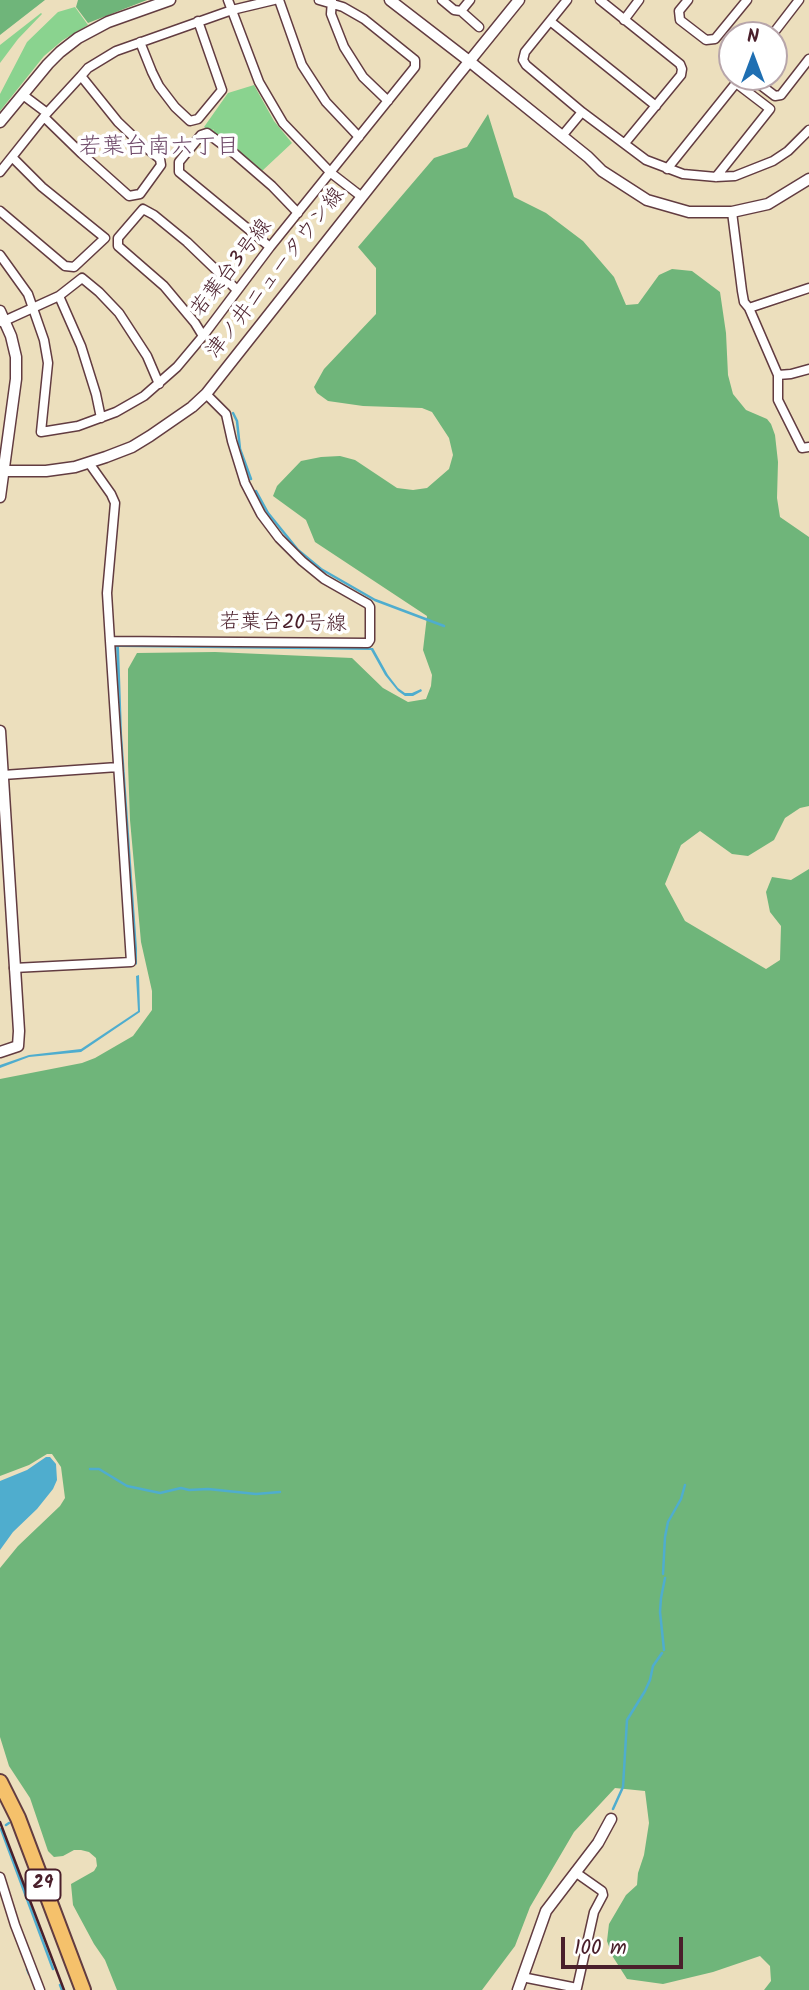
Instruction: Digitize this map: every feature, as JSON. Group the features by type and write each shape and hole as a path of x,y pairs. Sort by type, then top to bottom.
{"highway":[{"name":"29","path":"0,1782 18,1818 83,1990"}],"street":[{"path":"0,122 54,58 78,38 108,22 170,0"},
{"path":"228,0 252,66 283,123 331,173 362,197"},
{"path":"0,173 88,68 116,51 140,42 232,10 276,0 302,65 326,102 359,137"},
{"name":"若葉台3号線","path":"0,256 28,294 44,340 48,363 41,432 78,426 101,418 144,396 159,384 203,336 270,247 415,67 415,60 364,19 332,2 319,0"},
{"path":"390,0 603,171 647,200 689,212 732,212 768,204 809,179"},
{"path":"402,9 408,0"},
{"path":"442,0 454,10 461,11 479,27"},
{"path":"461,11 470,0"},
{"name":"津ノ井ニュータウン線","path":"1,472 46,471 89,463 132,447 192,407 206,394 519,0"},
{"path":"567,0 525,52 523,60 582,112 646,160 683,174 735,176 774,162 809,130"},
{"path":"600,0 680,64 681,75 625,143"},
{"path":"624,20 639,0"},
{"path":"688,0 679,11 680,20 706,40 715,39 747,0"},
{"path":"783,21 799,0"},
{"path":"332,2 331,14 344,47 363,77 388,101"},
{"path":"550,21 656,106"},
{"path":"140,42 159,86 190,121 198,119 222,90 198,22"},
{"path":"788,86 809,59"},
{"path":"23,95 129,196 140,194 161,165 160,159 118,121 81,76"},
{"path":"667,169 736,83 770,108 716,177"},
{"path":"768,91 775,96 784,91"},
{"path":"562,136 582,112"},
{"path":"270,247 179,172 179,162 201,135 207,133 235,154 298,213"},
{"path":"0,211 65,266 74,267 104,238 42,187 13,158"},
{"path":"203,336 164,286 118,246 118,238 143,209 187,242 237,290"},
{"path":"732,212 744,302 749,307 778,375 778,400 802,448 809,447"},
{"path":"0,497 1,472 16,379 16,356 11,336 1,318 34,309 59,296 82,278 119,313 147,356 159,384"},
{"path":"749,307 809,288"},
{"path":"59,296 81,346 101,418"},
{"path":"778,375 809,369"},
{"name":"若葉台20号線","path":"110,641 362,644 370,640 368,604 324,579 302,561 279,538 261,514 245,483 226,414 206,394"},
{"path":"14,968 131,962 107,593 115,503 89,463"},
{"path":"0,731 19,1031 18,1046 0,1052"},
{"path":"4,775 118,767"},
{"path":"518,1990 546,1910 598,1843 611,1819"},
{"path":"522,1978 577,1988 594,1912 603,1895 602,1891 575,1872"},
{"path":"0,1877 40,1990"}],"green space":[{"path":"0,0 45,0 0,35"},
{"path":"78,0 147,0 88,23 76,7"},
{"path":"75,7 88,25 63,40 44,56 0,111 0,94 27,42 58,12"},
{"path":"42,14 0,63 0,45"},
{"path":"254,85 274,121 292,143 262,171 212,133 214,129 210,132 204,127 228,93"},
{"path":"488,114 514,197 546,213 583,241 614,277 626,305 638,304 659,275 672,269 692,271 720,292 728,375 733,394 746,410 767,419 771,424 778,462 777,498 780,517 809,537 809,806 800,808 785,818 774,840 748,856 732,854 700,831 681,845 665,884 685,921 766,969 780,960 781,926 770,912 766,892 772,877 791,880 809,869 809,1990 764,1990 771,1981 770,1966 760,1956 713,1972 663,1984 627,1979 613,1957 607,1941 609,1924 626,1895 637,1885 649,1823 645,1791 615,1788 574,1832 530,1907 515,1946 482,1990 117,1990 105,1960 73,1905 71,1884 94,1871 97,1866 96,1858 81,1850 54,1857 48,1851 30,1798 9,1766 0,1737 0,1568 65,1498 61,1467 52,1454 0,1476 0,1079 95,1058 133,1036 152,1010 152,991 141,942 130,820 128,669 137,653 215,652 352,658 383,688 408,702 426,699 432,675 423,650 427,616 315,542 306,520 273,496 277,486 301,461 321,457 340,456 355,460 397,488 413,490 427,488 449,469 453,455 449,438 432,412 422,408 363,406 328,401 317,393 314,387 324,369 376,314 376,268 358,247 434,158 467,147"}],"water":[{"path":"116,645 373,648 398,688 405,693 421,689 422,691 413,696 405,696 398,691 371,650 119,647 136,965 118,692"},
{"path":"139,975 140,1012 81,1052 29,1057 0,1068 0,1065 29,1055 81,1049 138,1011 136,976"},
{"path":"50,1457 56,1464 57,1480 53,1489 0,1550 0,1481 27,1470"}],"waterway":[{"path":"233,413 237,421 240,449 251,479"},
{"path":"256,491 268,513 298,550 321,569 375,600 444,626"},
{"path":"90,1469 99,1469 127,1486 160,1493 181,1488 256,1494 280,1492"},
{"path":"663,1574 668,1522 681,1499 685,1485"},
{"path":"664,1650 660,1612 665,1578"},
{"path":"613,1809 623,1787 627,1720 645,1691 653,1666 662,1653"},
{"path":"0,1829 53,1969"},
{"path":"27,1969 29,1974"},
{"path":"60,1985 62,1990"}],"railway":[{"path":"0,1822 64,1990"}],"district":[{"name":"若葉台南六丁目","path":"159,149"}]}
